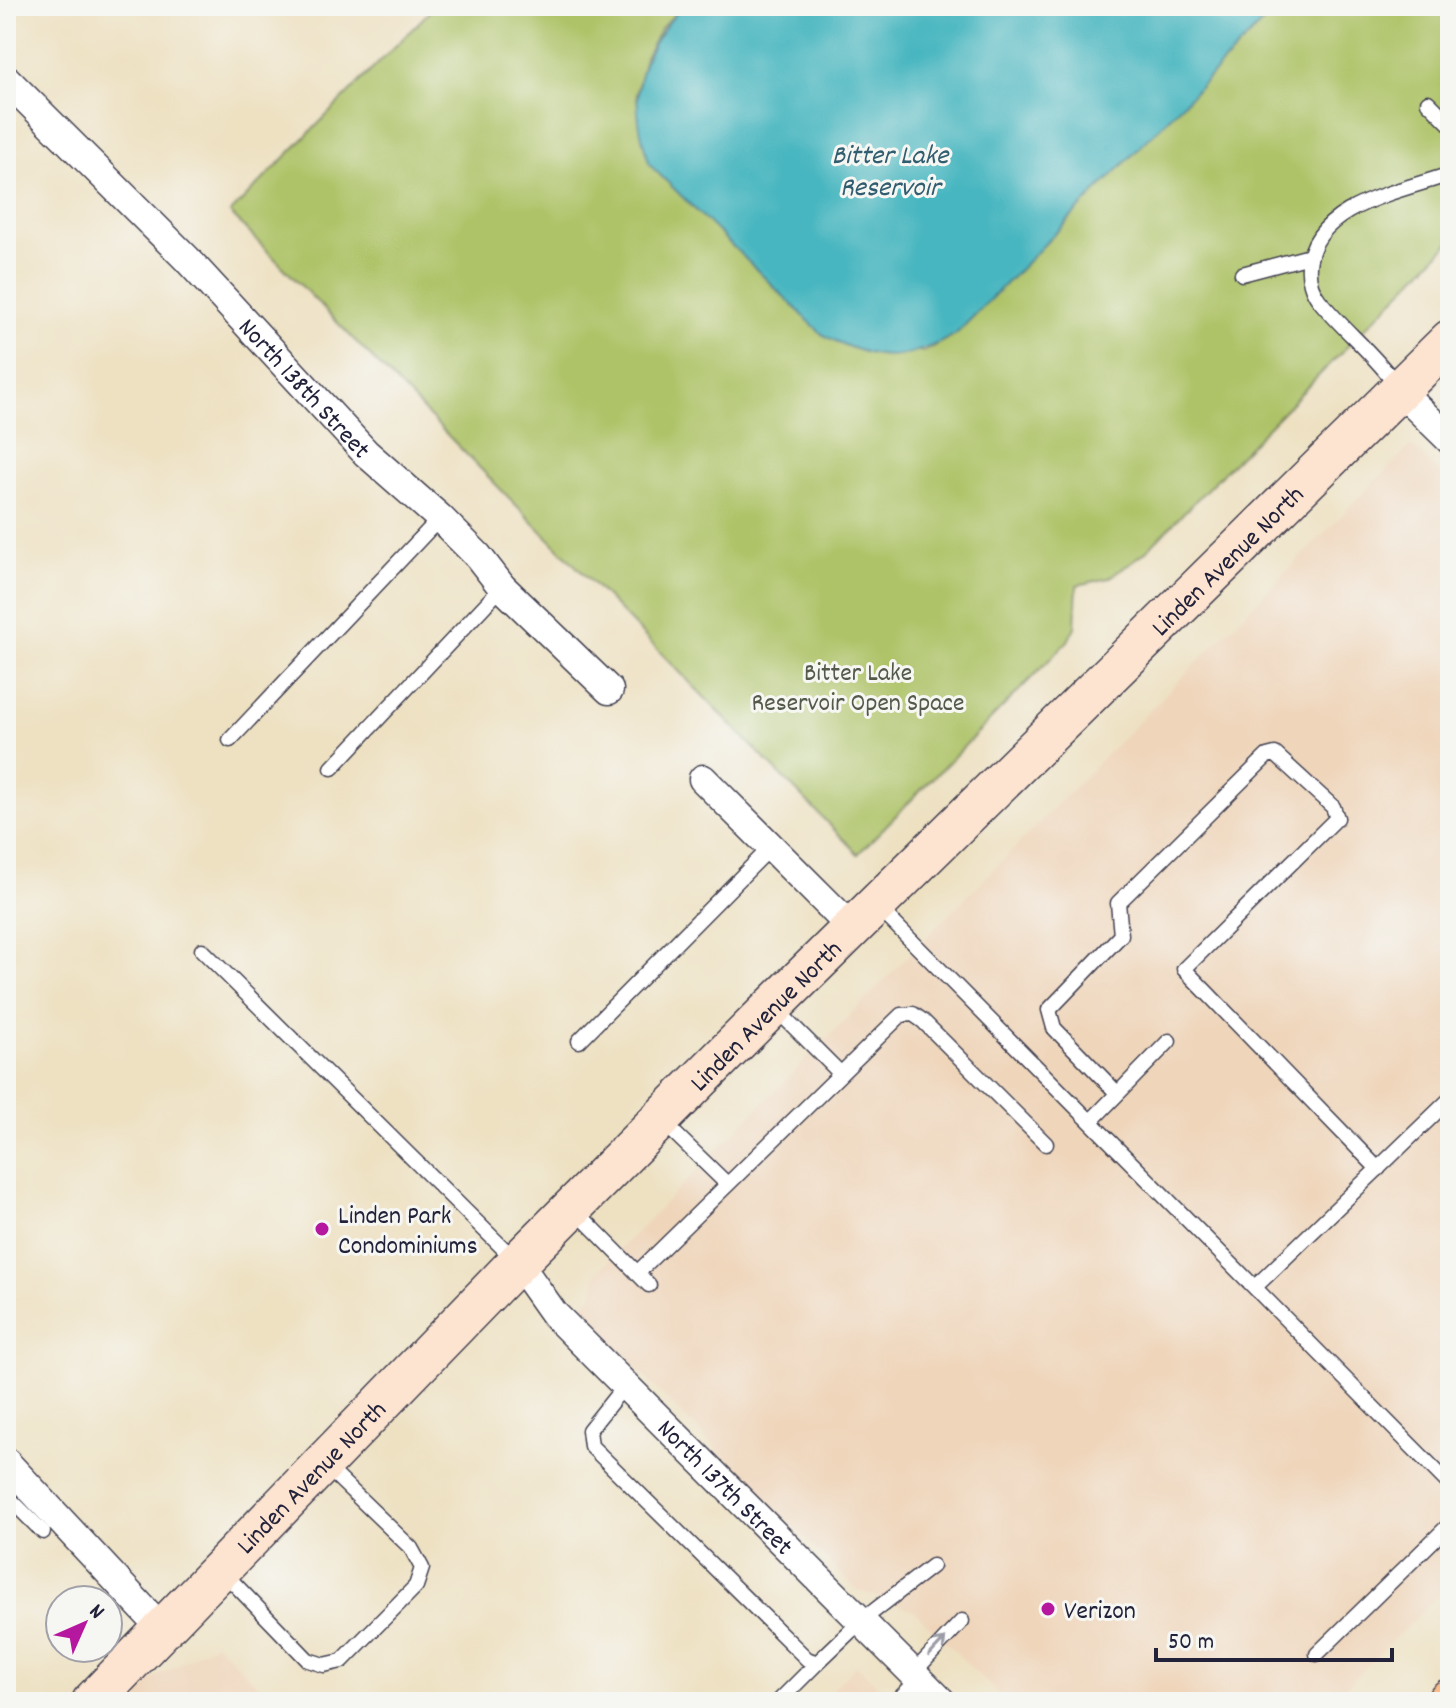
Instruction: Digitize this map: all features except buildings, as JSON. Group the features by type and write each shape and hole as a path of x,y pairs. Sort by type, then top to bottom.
{"street":[{"name":"North 138th Street","path":"6,79 187,259 366,453 440,518 478,556 502,587 609,690"},
{"name":"Linden Avenue North","path":"92,1702 518,1263 773,1006 1450,340"},
{"path":"1400,391 1450,440"},
{"path":"703,779 771,847 864,916"},
{"name":"North 137th Street","path":"518,1263 554,1314 942,1702"},
{"path":"6,1462 162,1629"}],"lane":[{"path":"1428,102 1450,124"},
{"path":"1400,391 1378,359 1317,298 1308,277 1310,256 1316,237 1337,217 1450,174"},
{"path":"1242,274 1310,256"},
{"path":"230,740 440,518"},
{"path":"332,768 502,587"},
{"path":"1117,1093 1054,1028 1049,1010 1121,935 1118,903 1267,756 1275,754 1333,807 1337,818 1184,969 1378,1169"},
{"path":"579,1041 771,847"},
{"path":"864,916 1091,1121 1450,1485"},
{"path":"202,950 518,1263"},
{"path":"773,1006 840,1073"},
{"path":"637,1273 891,1022 913,1014 1046,1144"},
{"path":"1091,1121 1169,1041"},
{"path":"1255,1287 1450,1099"},
{"path":"660,1120 727,1184"},
{"path":"572,1208 649,1285"},
{"path":"625,1385 589,1430 591,1446 807,1659 817,1663"},
{"path":"220,1569 308,1660 324,1665 342,1661 416,1586 422,1568 411,1548 323,1463"},
{"path":"6,1495 43,1532"},
{"path":"1317,1654 1450,1524"},
{"path":"778,1702 861,1621 932,1566"},
{"path":"899,1699 962,1621"}],"shaded area":[{"path":"1413,447 1450,485 1450,1584 1330,1702 1006,1702 914,1611 857,1590 578,1310 593,1293 597,1272 1408,448"},
{"path":"216,1643 275,1702 110,1702"},
{"path":"856,1665 895,1702 820,1702"}],"green space":[{"name":"Bitter Lake Reservoir Open Space","path":"435,6 683,6 661,28 645,57 636,94 650,165 822,334 924,352 956,334 1279,6 1450,6 1450,242 1144,553 1109,578 1077,585 1075,627 1068,641 858,854 230,213"}],"water":[{"name":"Bitter Lake Reservoir","path":"683,6 1279,6 956,334 921,350 889,356 858,350 822,334 650,165 639,119 637,99 640,80 654,43"}],"place":[{"name":"Linden Park Condominiums","path":"322,1229"},
{"name":"Verizon","path":"1048,1609"}]}
